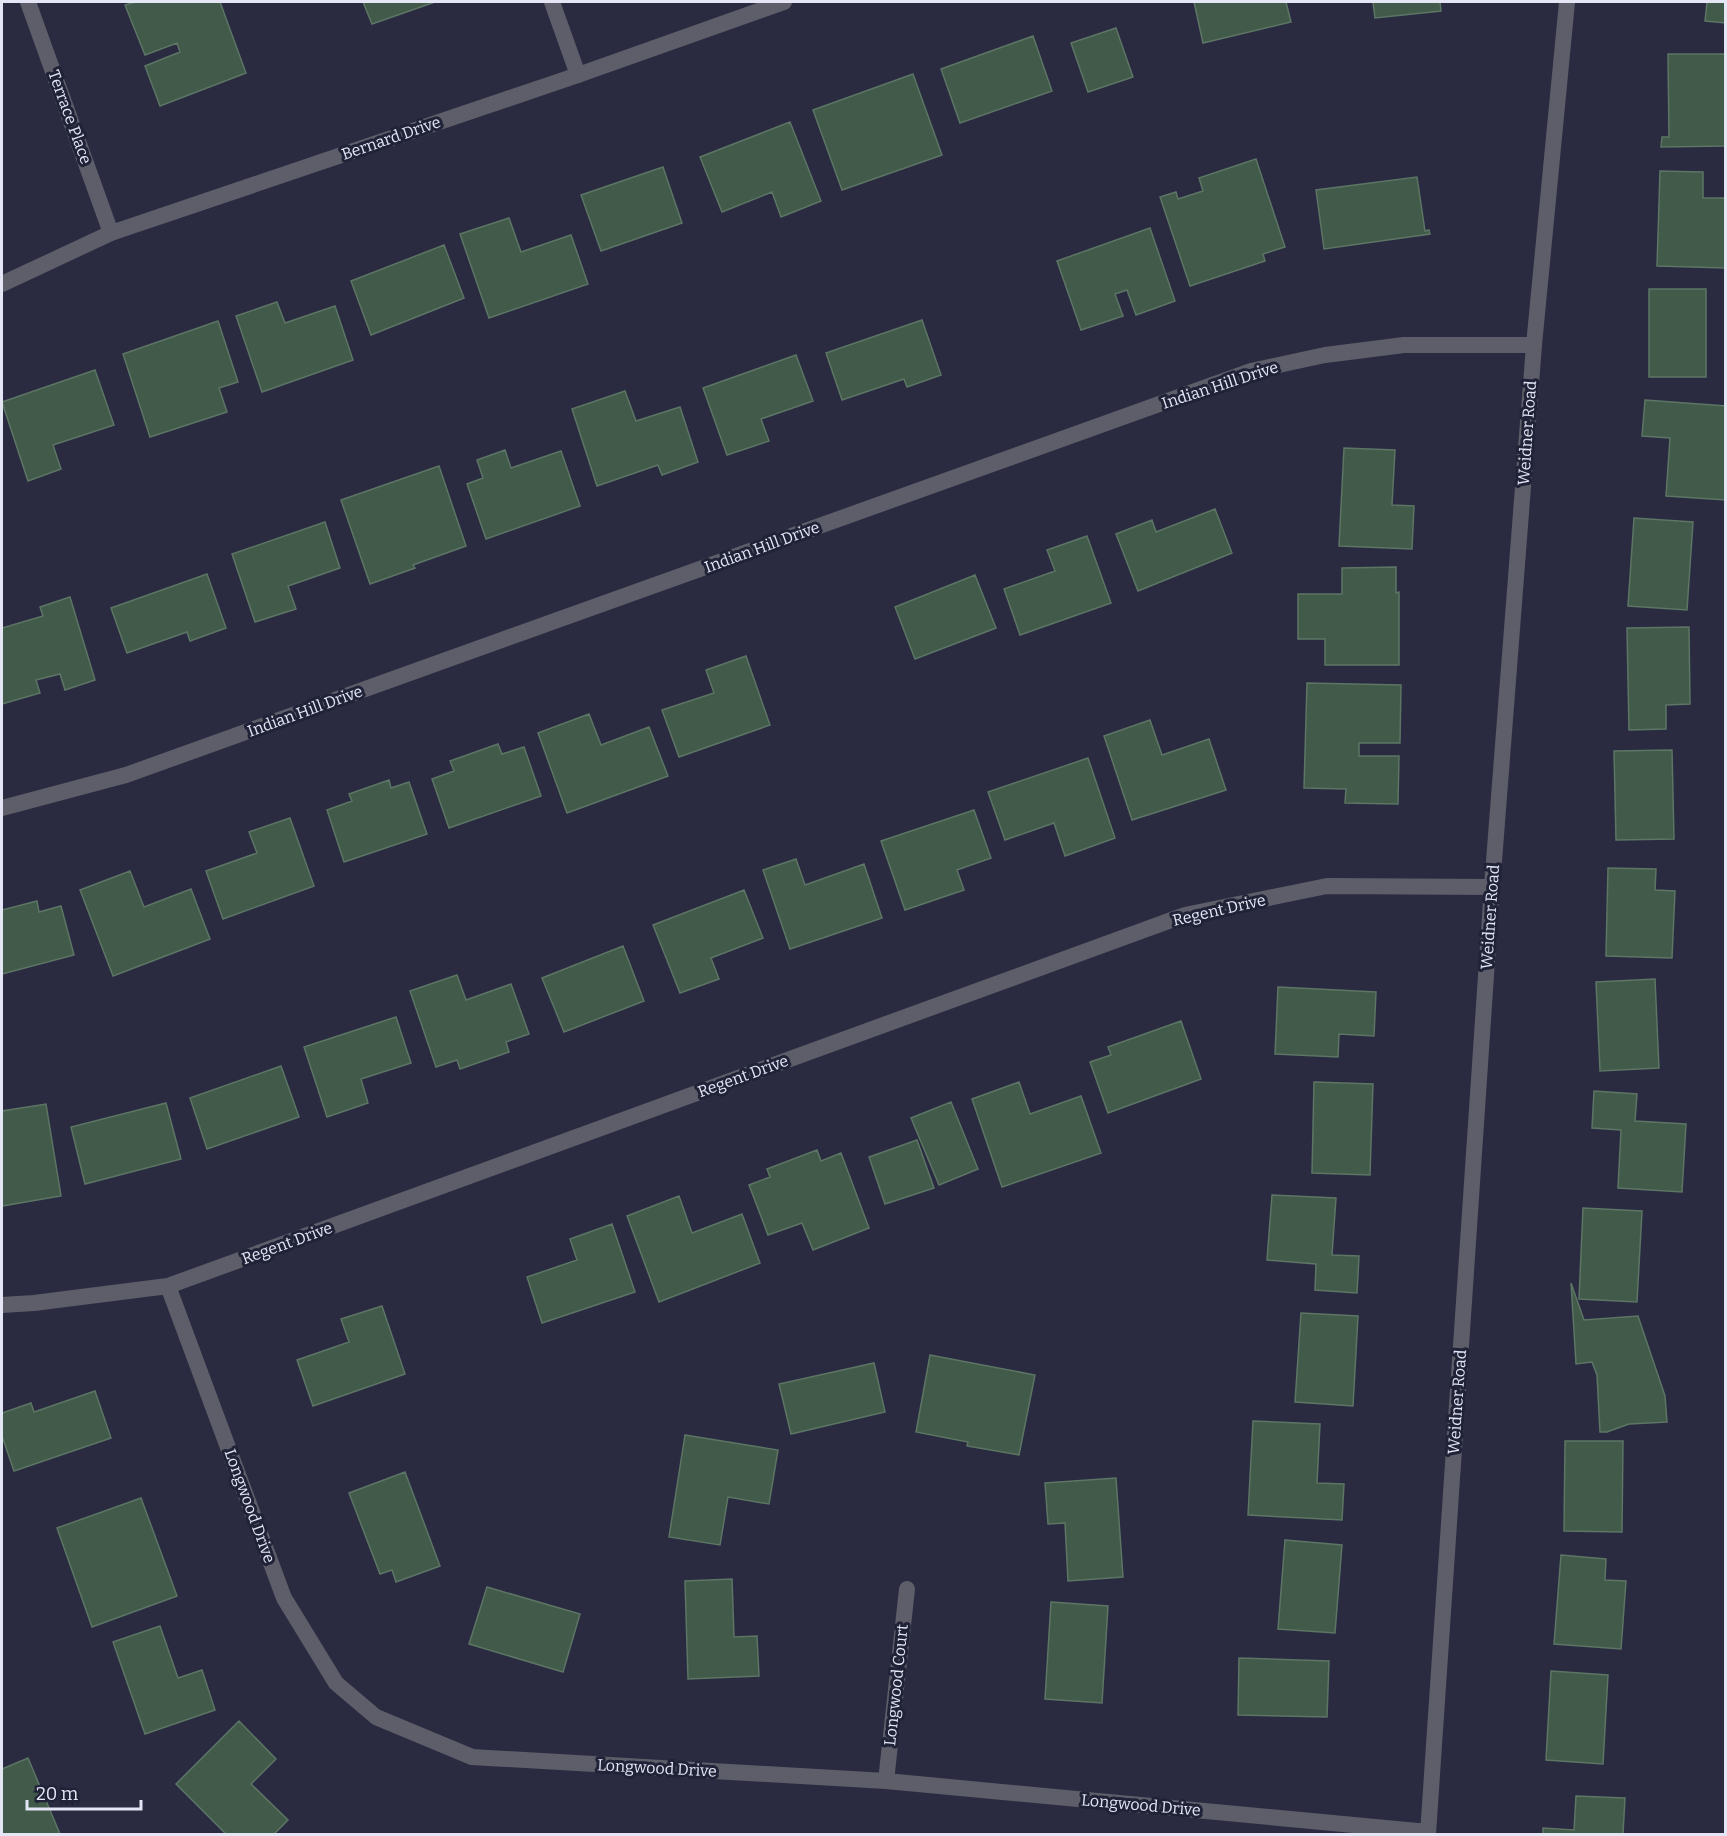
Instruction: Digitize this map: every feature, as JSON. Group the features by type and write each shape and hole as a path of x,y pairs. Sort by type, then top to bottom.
{"street":[{"name":"Terrace Place","path":"28,2 111,233"},
{"path":"552,2 578,75"},
{"name":"Bernard Drive","path":"2,284 111,233 578,75 784,2"},
{"name":"Weidner Road","path":"1428,1834 1492,887 1534,345 1567,2"},
{"name":"Indian Hill Drive","path":"2,808 126,775 1251,371 1325,355 1404,345 1534,345"},
{"name":"Regent Drive","path":"2,1305 168,1286 1185,915 1327,886 1492,887"},
{"name":"Longwood Drive","path":"168,1286 284,1598 336,1683 376,1717 472,1757 886,1781 1428,1834"},
{"name":"Longwood Court","path":"886,1781 907,1588"}],"building":[{"path":"135,2 220,2 246,73 160,106 145,66 180,52 177,43 145,55 125,5"},
{"path":"363,2 435,2 372,24"},
{"path":"1194,2 1286,2 1291,22 1203,43"},
{"path":"1373,2 1440,2 1441,11 1375,18"},
{"path":"1707,2 1726,2 1726,23 1705,21"},
{"path":"1116,28 1133,77 1088,92 1071,43"},
{"path":"1033,36 1052,91 960,123 941,69"},
{"path":"1668,54 1726,54 1726,146 1661,147 1662,137 1669,137"},
{"path":"913,74 942,155 842,190 813,110"},
{"path":"790,122 821,201 781,217 772,192 722,212 700,157"},
{"path":"1256,159 1285,247 1263,254 1265,261 1190,286 1160,197 1176,192 1178,199 1203,191 1199,178"},
{"path":"663,167 682,223 601,251 581,195"},
{"path":"1660,171 1703,172 1703,198 1726,198 1726,268 1657,266"},
{"path":"1417,177 1425,231 1429,230 1430,234 1324,249 1316,190"},
{"path":"509,218 521,252 571,235 588,284 489,318 460,234"},
{"path":"1150,228 1175,301 1136,315 1127,290 1115,294 1123,316 1081,330 1057,261"},
{"path":"444,245 464,298 371,335 351,281"},
{"path":"1649,289 1706,289 1706,377 1649,377"},
{"path":"277,302 285,323 335,306 353,360 262,392 236,316"},
{"path":"922,320 941,375 907,387 904,379 842,400 826,353"},
{"path":"218,321 238,382 219,388 227,412 150,437 123,354"},
{"path":"796,355 813,401 761,419 769,441 727,455 703,388"},
{"path":"95,370 114,425 53,445 61,469 28,481 2,402"},
{"path":"625,391 636,421 680,407 698,462 662,475 658,465 597,486 572,409"},
{"path":"1645,400 1726,406 1726,500 1666,496 1670,438 1642,436"},
{"path":"1344,448 1395,450 1392,505 1414,506 1412,549 1339,546"},
{"path":"505,450 511,468 561,451 580,506 486,539 467,484 483,478 477,460"},
{"path":"439,466 466,546 413,565 415,568 370,584 341,500"},
{"path":"1215,509 1232,553 1138,591 1116,534 1152,520 1156,532"},
{"path":"1634,518 1693,522 1687,610 1628,606"},
{"path":"325,522 340,568 288,586 296,609 255,622 232,554"},
{"path":"1087,536 1111,603 1020,635 1004,589 1055,571 1047,550"},
{"path":"1396,567 1396,593 1399,592 1399,665 1325,665 1325,639 1298,639 1298,594 1342,594 1342,568"},
{"path":"207,574 226,628 190,641 187,632 127,653 111,608"},
{"path":"975,575 996,628 915,659 895,607"},
{"path":"70,597 95,680 65,690 60,674 36,680 40,693 2,704 2,628 43,616 40,607"},
{"path":"1689,627 1690,704 1666,705 1666,729 1629,730 1627,628"},
{"path":"746,656 770,725 679,757 662,710 714,693 706,670"},
{"path":"1307,683 1401,685 1400,743 1359,743 1359,756 1399,756 1398,804 1345,803 1346,789 1304,788"},
{"path":"589,714 601,745 649,727 668,776 567,813 538,733"},
{"path":"1150,720 1162,755 1209,739 1226,790 1132,820 1104,736"},
{"path":"498,744 502,754 524,747 541,796 449,828 432,779 454,771 450,761"},
{"path":"1672,750 1674,839 1616,840 1614,751"},
{"path":"1088,758 1115,838 1065,856 1054,823 1005,840 988,792"},
{"path":"389,780 391,788 409,782 427,834 344,862 327,810 352,801 349,794"},
{"path":"974,810 991,858 957,870 964,890 905,910 881,841"},
{"path":"290,818 314,886 223,919 206,871 257,853 249,832"},
{"path":"796,859 805,885 864,864 882,918 790,949 763,870"},
{"path":"1608,868 1656,869 1655,890 1675,891 1672,958 1606,956"},
{"path":"130,871 144,907 191,889 210,939 113,976 80,890"},
{"path":"744,890 763,938 711,958 719,979 680,993 653,925"},
{"path":"37,901 39,912 61,906 74,955 2,974 2,910"},
{"path":"623,946 644,1001 564,1032 542,978"},
{"path":"457,975 466,1000 511,984 529,1034 506,1042 509,1052 460,1069 457,1060 436,1067 410,991"},
{"path":"1655,979 1659,1068 1600,1071 1596,982"},
{"path":"1278,987 1376,992 1374,1036 1339,1034 1338,1057 1275,1054"},
{"path":"396,1017 411,1063 361,1079 368,1103 327,1117 304,1047"},
{"path":"1181,1021 1201,1079 1108,1113 1090,1062 1111,1055 1108,1047"},
{"path":"281,1066 299,1117 207,1149 190,1098"},
{"path":"1019,1082 1030,1114 1081,1096 1101,1153 1002,1187 972,1099"},
{"path":"1314,1082 1373,1084 1370,1175 1312,1173"},
{"path":"1594,1091 1637,1094 1635,1121 1686,1124 1682,1192 1618,1188 1621,1130 1592,1128"},
{"path":"951,1102 978,1169 939,1185 911,1118"},
{"path":"166,1103 181,1159 85,1184 71,1127"},
{"path":"46,1104 61,1196 2,1206 2,1111"},
{"path":"917,1140 934,1188 885,1204 869,1157"},
{"path":"817,1150 821,1161 841,1153 869,1228 813,1250 802,1223 768,1235 749,1185 770,1177 767,1169"},
{"path":"1272,1195 1336,1198 1332,1255 1359,1256 1357,1293 1315,1290 1316,1264 1267,1260"},
{"path":"679,1196 692,1233 742,1214 760,1263 659,1302 627,1216"},
{"path":"1583,1208 1642,1211 1637,1302 1579,1299"},
{"path":"612,1224 635,1292 542,1323 527,1277 577,1260 570,1239"},
{"path":"1571,1283 1584,1320 1638,1316 1665,1396 1667,1422 1629,1424 1607,1432 1600,1432 1597,1375 1592,1362 1576,1364"},
{"path":"382,1306 405,1374 313,1406 297,1360 349,1342 341,1319"},
{"path":"1301,1313 1358,1316 1353,1406 1295,1402"},
{"path":"930,1355 1035,1375 1019,1455 967,1446 968,1442 916,1432"},
{"path":"874,1363 885,1412 791,1434 779,1384"},
{"path":"95,1391 111,1438 14,1471 2,1436 2,1413 31,1403 34,1412"},
{"path":"1253,1421 1320,1424 1317,1483 1344,1484 1342,1520 1248,1515"},
{"path":"685,1435 778,1450 769,1504 728,1497 720,1545 669,1537"},
{"path":"1565,1441 1623,1441 1622,1532 1564,1531"},
{"path":"405,1472 440,1566 396,1582 392,1570 380,1574 349,1493"},
{"path":"1116,1478 1123,1577 1068,1581 1065,1523 1048,1524 1045,1483"},
{"path":"141,1498 177,1596 92,1627 57,1528"},
{"path":"1285,1540 1342,1545 1335,1633 1278,1629"},
{"path":"1561,1555 1606,1559 1605,1580 1626,1581 1621,1649 1554,1644"},
{"path":"732,1579 734,1637 757,1636 759,1676 688,1679 685,1581"},
{"path":"487,1587 580,1614 563,1672 469,1644"},
{"path":"1051,1602 1108,1606 1102,1703 1045,1699"},
{"path":"160,1626 178,1678 202,1670 215,1710 145,1734 113,1642"},
{"path":"1239,1658 1329,1661 1327,1717 1238,1715"},
{"path":"1551,1671 1608,1675 1603,1764 1546,1760"},
{"path":"239,1721 276,1759 251,1784 288,1820 274,1834 226,1834 176,1784"},
{"path":"28,1758 60,1834 2,1834 2,1769"},
{"path":"1576,1796 1625,1798 1623,1834 1543,1834 1543,1828 1574,1830"}]}
